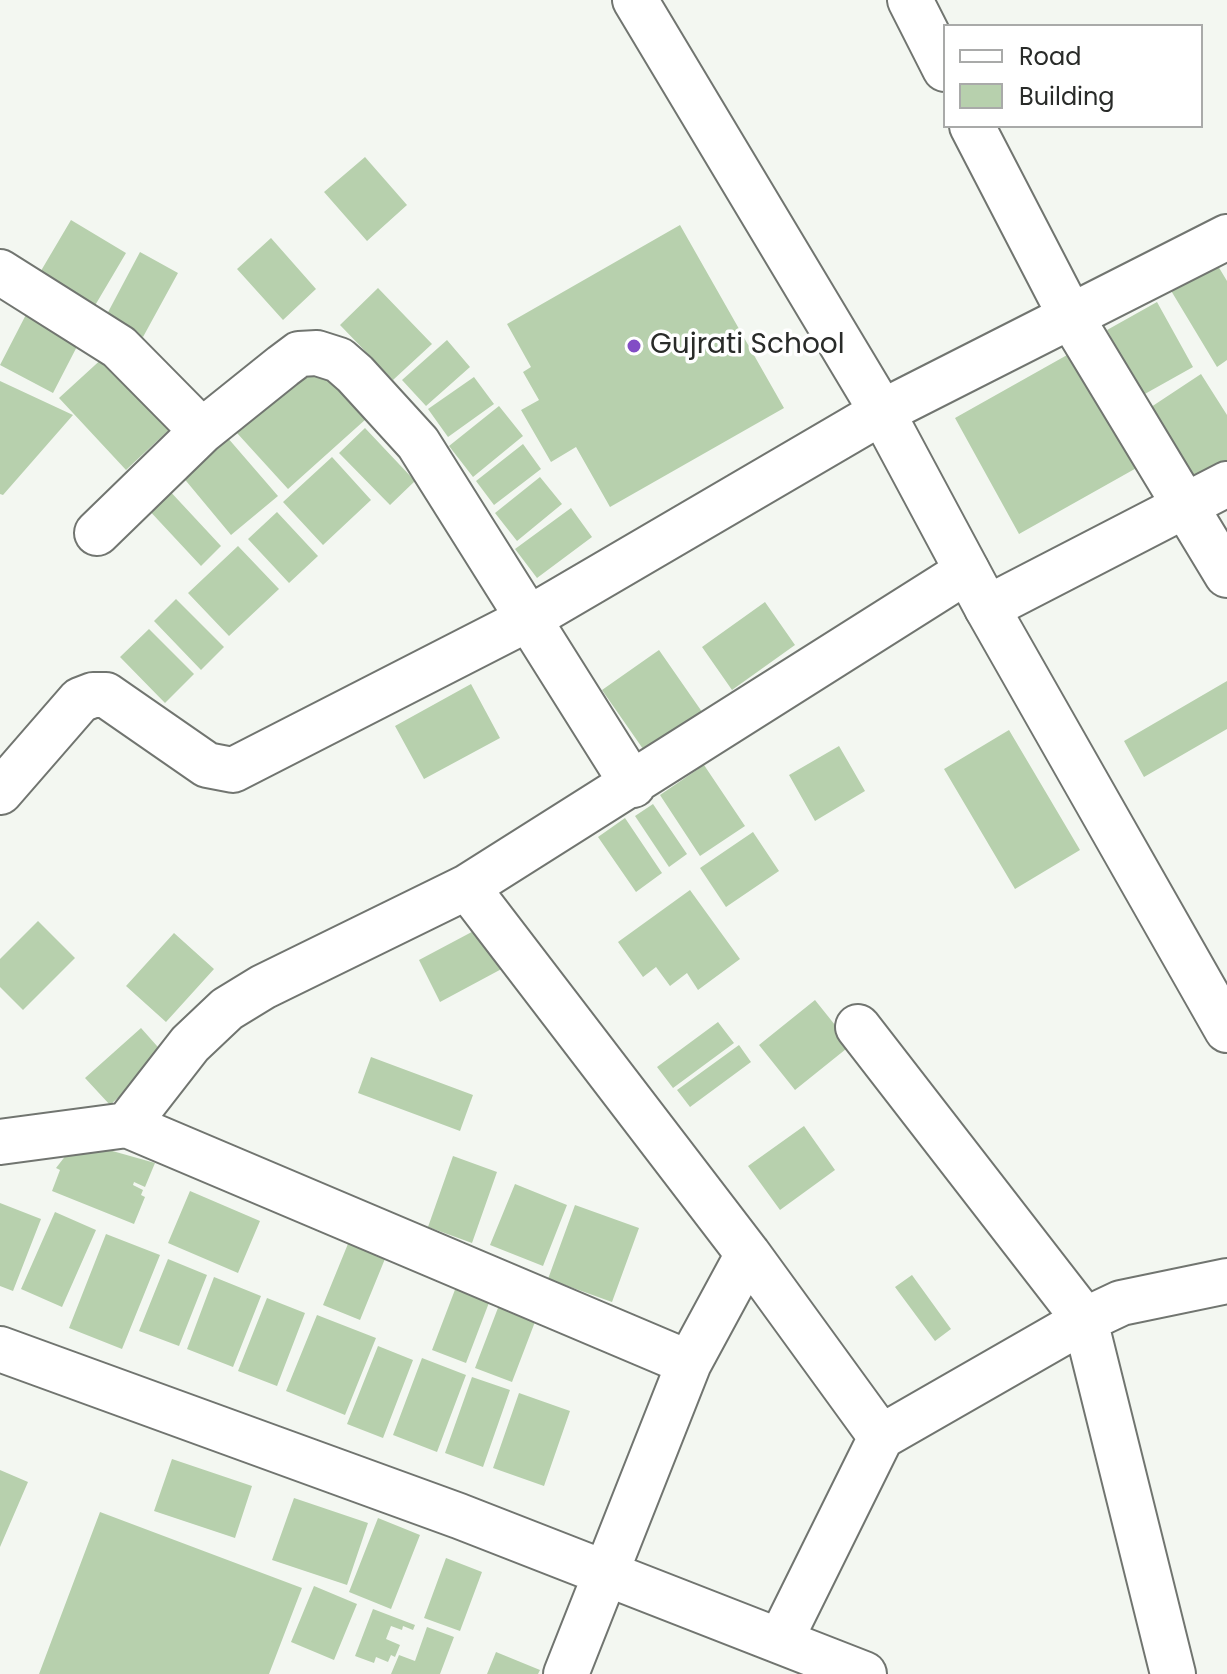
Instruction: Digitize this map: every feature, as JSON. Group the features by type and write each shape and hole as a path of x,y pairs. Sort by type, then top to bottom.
{"street":[{"path":"910,0 943,65"},
{"path":"643,3 882,412 977,589 1227,1030"},
{"path":"973,128 1071,317 1227,575"},
{"path":"0,792 80,700 93,695 106,695 207,765 233,770 528,619 882,412 1227,237"},
{"path":"0,272 119,347 202,431"},
{"path":"97,533 202,431 299,354 317,353 339,360 418,443 633,785"},
{"path":"127,1125 190,1044 227,1009 263,987 467,887 633,785 977,589 1185,506 1227,484"},
{"path":"467,887 748,1254 881,1437"},
{"path":"858,1027 1085,1320 1173,1674"},
{"path":"0,1142 127,1125 689,1363"},
{"path":"566,1674 689,1363 748,1254"},
{"path":"792,1655 881,1437 1085,1320 1121,1303 1227,1281"},
{"path":"0,1349 459,1516 604,1573 792,1655 864,1674"}],"building":[{"path":"365,157 407,205 367,241 324,192"},
{"path":"71,220 126,253 87,319 32,286"},
{"name":"Gujrati School","path":"680,225 784,408 610,507 576,447 551,462 521,410 539,400 523,372 531,367 507,324"},
{"path":"271,238 316,289 283,320 237,269"},
{"path":"140,252 178,273 143,337 106,316"},
{"path":"1215,261 1227,281 1227,360 1217,367 1170,289"},
{"path":"378,288 432,344 393,380 340,325"},
{"path":"1157,302 1193,367 1143,395 1107,330"},
{"path":"32,303 85,331 53,393 0,365"},
{"path":"447,340 470,367 426,406 402,380"},
{"path":"1076,350 1140,466 1019,534 955,418"},
{"path":"106,355 172,427 126,470 59,398"},
{"path":"315,363 366,419 288,489 237,433"},
{"path":"1201,374 1227,415 1227,462 1189,487 1142,413"},
{"path":"474,377 494,404 448,437 428,409"},
{"path":"0,381 73,415 3,495 0,494"},
{"path":"499,406 523,436 473,477 449,446"},
{"path":"365,428 415,481 390,505 339,453"},
{"path":"227,437 278,496 231,535 182,476"},
{"path":"523,444 541,469 494,505 476,481"},
{"path":"332,457 371,500 323,545 283,502"},
{"path":"540,477 562,504 517,541 495,513"},
{"path":"167,488 221,546 201,566 146,507"},
{"path":"571,508 592,537 537,578 515,549"},
{"path":"277,512 318,556 289,583 248,539"},
{"path":"238,546 279,589 229,636 188,593"},
{"path":"176,599 224,647 201,670 154,621"},
{"path":"765,602 795,645 732,690 702,647"},
{"path":"149,629 194,674 165,703 120,657"},
{"path":"659,650 707,719 650,759 602,690"},
{"path":"1227,681 1227,729 1144,777 1124,741"},
{"path":"471,684 500,738 424,779 395,726"},
{"path":"1009,730 1080,850 1015,889 944,769"},
{"path":"839,746 865,791 815,821 789,775"},
{"path":"704,765 745,826 700,856 660,795"},
{"path":"653,804 687,854 669,867 635,816"},
{"path":"625,818 662,873 636,892 598,837"},
{"path":"753,832 779,871 726,907 700,868"},
{"path":"690,890 740,959 698,990 687,973 670,986 656,967 643,977 618,942"},
{"path":"38,921 75,958 23,1010 0,987 0,959"},
{"path":"483,926 509,965 440,1002 419,960"},
{"path":"174,933 214,969 166,1022 126,986"},
{"path":"815,1000 851,1045 795,1090 759,1045"},
{"path":"718,1022 734,1043 673,1088 657,1067"},
{"path":"141,1028 165,1055 110,1105 85,1078"},
{"path":"739,1045 751,1062 690,1107 677,1090"},
{"path":"371,1057 473,1095 460,1131 358,1093"},
{"path":"804,1126 835,1170 780,1210 748,1166"},
{"path":"77,1141 155,1163 145,1187 134,1182 133,1185 143,1190 141,1195 145,1197 134,1224 52,1191 60,1170 56,1168"},
{"path":"453,1156 497,1172 472,1243 428,1227"},
{"path":"515,1184 567,1205 543,1266 490,1245"},
{"path":"190,1191 260,1221 238,1273 168,1243"},
{"path":"0,1203 41,1219 13,1291 0,1286"},
{"path":"575,1205 639,1228 612,1302 548,1279"},
{"path":"55,1212 96,1230 62,1307 21,1289"},
{"path":"106,1234 160,1255 122,1349 69,1328"},
{"path":"352,1234 389,1249 360,1320 323,1305"},
{"path":"168,1259 207,1275 179,1346 139,1331"},
{"path":"912,1275 951,1329 935,1341 895,1287"},
{"path":"214,1277 261,1296 233,1367 187,1349"},
{"path":"456,1287 490,1300 466,1363 432,1350"},
{"path":"267,1298 305,1313 277,1386 238,1371"},
{"path":"501,1300 538,1314 512,1382 475,1368"},
{"path":"317,1315 376,1338 345,1415 286,1391"},
{"path":"378,1346 413,1360 383,1438 347,1424"},
{"path":"422,1358 466,1375 437,1452 393,1435"},
{"path":"472,1377 510,1390 483,1467 445,1453"},
{"path":"519,1393 570,1411 544,1486 493,1468"},
{"path":"172,1459 252,1486 235,1538 154,1511"},
{"path":"0,1470 28,1482 0,1547"},
{"path":"294,1498 368,1523 347,1585 272,1560"},
{"path":"100,1512 302,1588 269,1674 39,1674"},
{"path":"378,1518 420,1535 391,1609 349,1592"},
{"path":"446,1558 482,1572 460,1631 424,1618"},
{"path":"314,1586 357,1604 334,1660 291,1642"},
{"path":"373,1609 415,1625 413,1630 391,1626 386,1639 400,1645 395,1657 391,1655 388,1662 376,1657 374,1663 355,1656"},
{"path":"427,1627 454,1637 440,1674 391,1674 399,1655 415,1661"},
{"path":"496,1652 540,1670 538,1674 487,1674"}],"place":[{"name":"Gujrati School","path":"634,346"}]}
